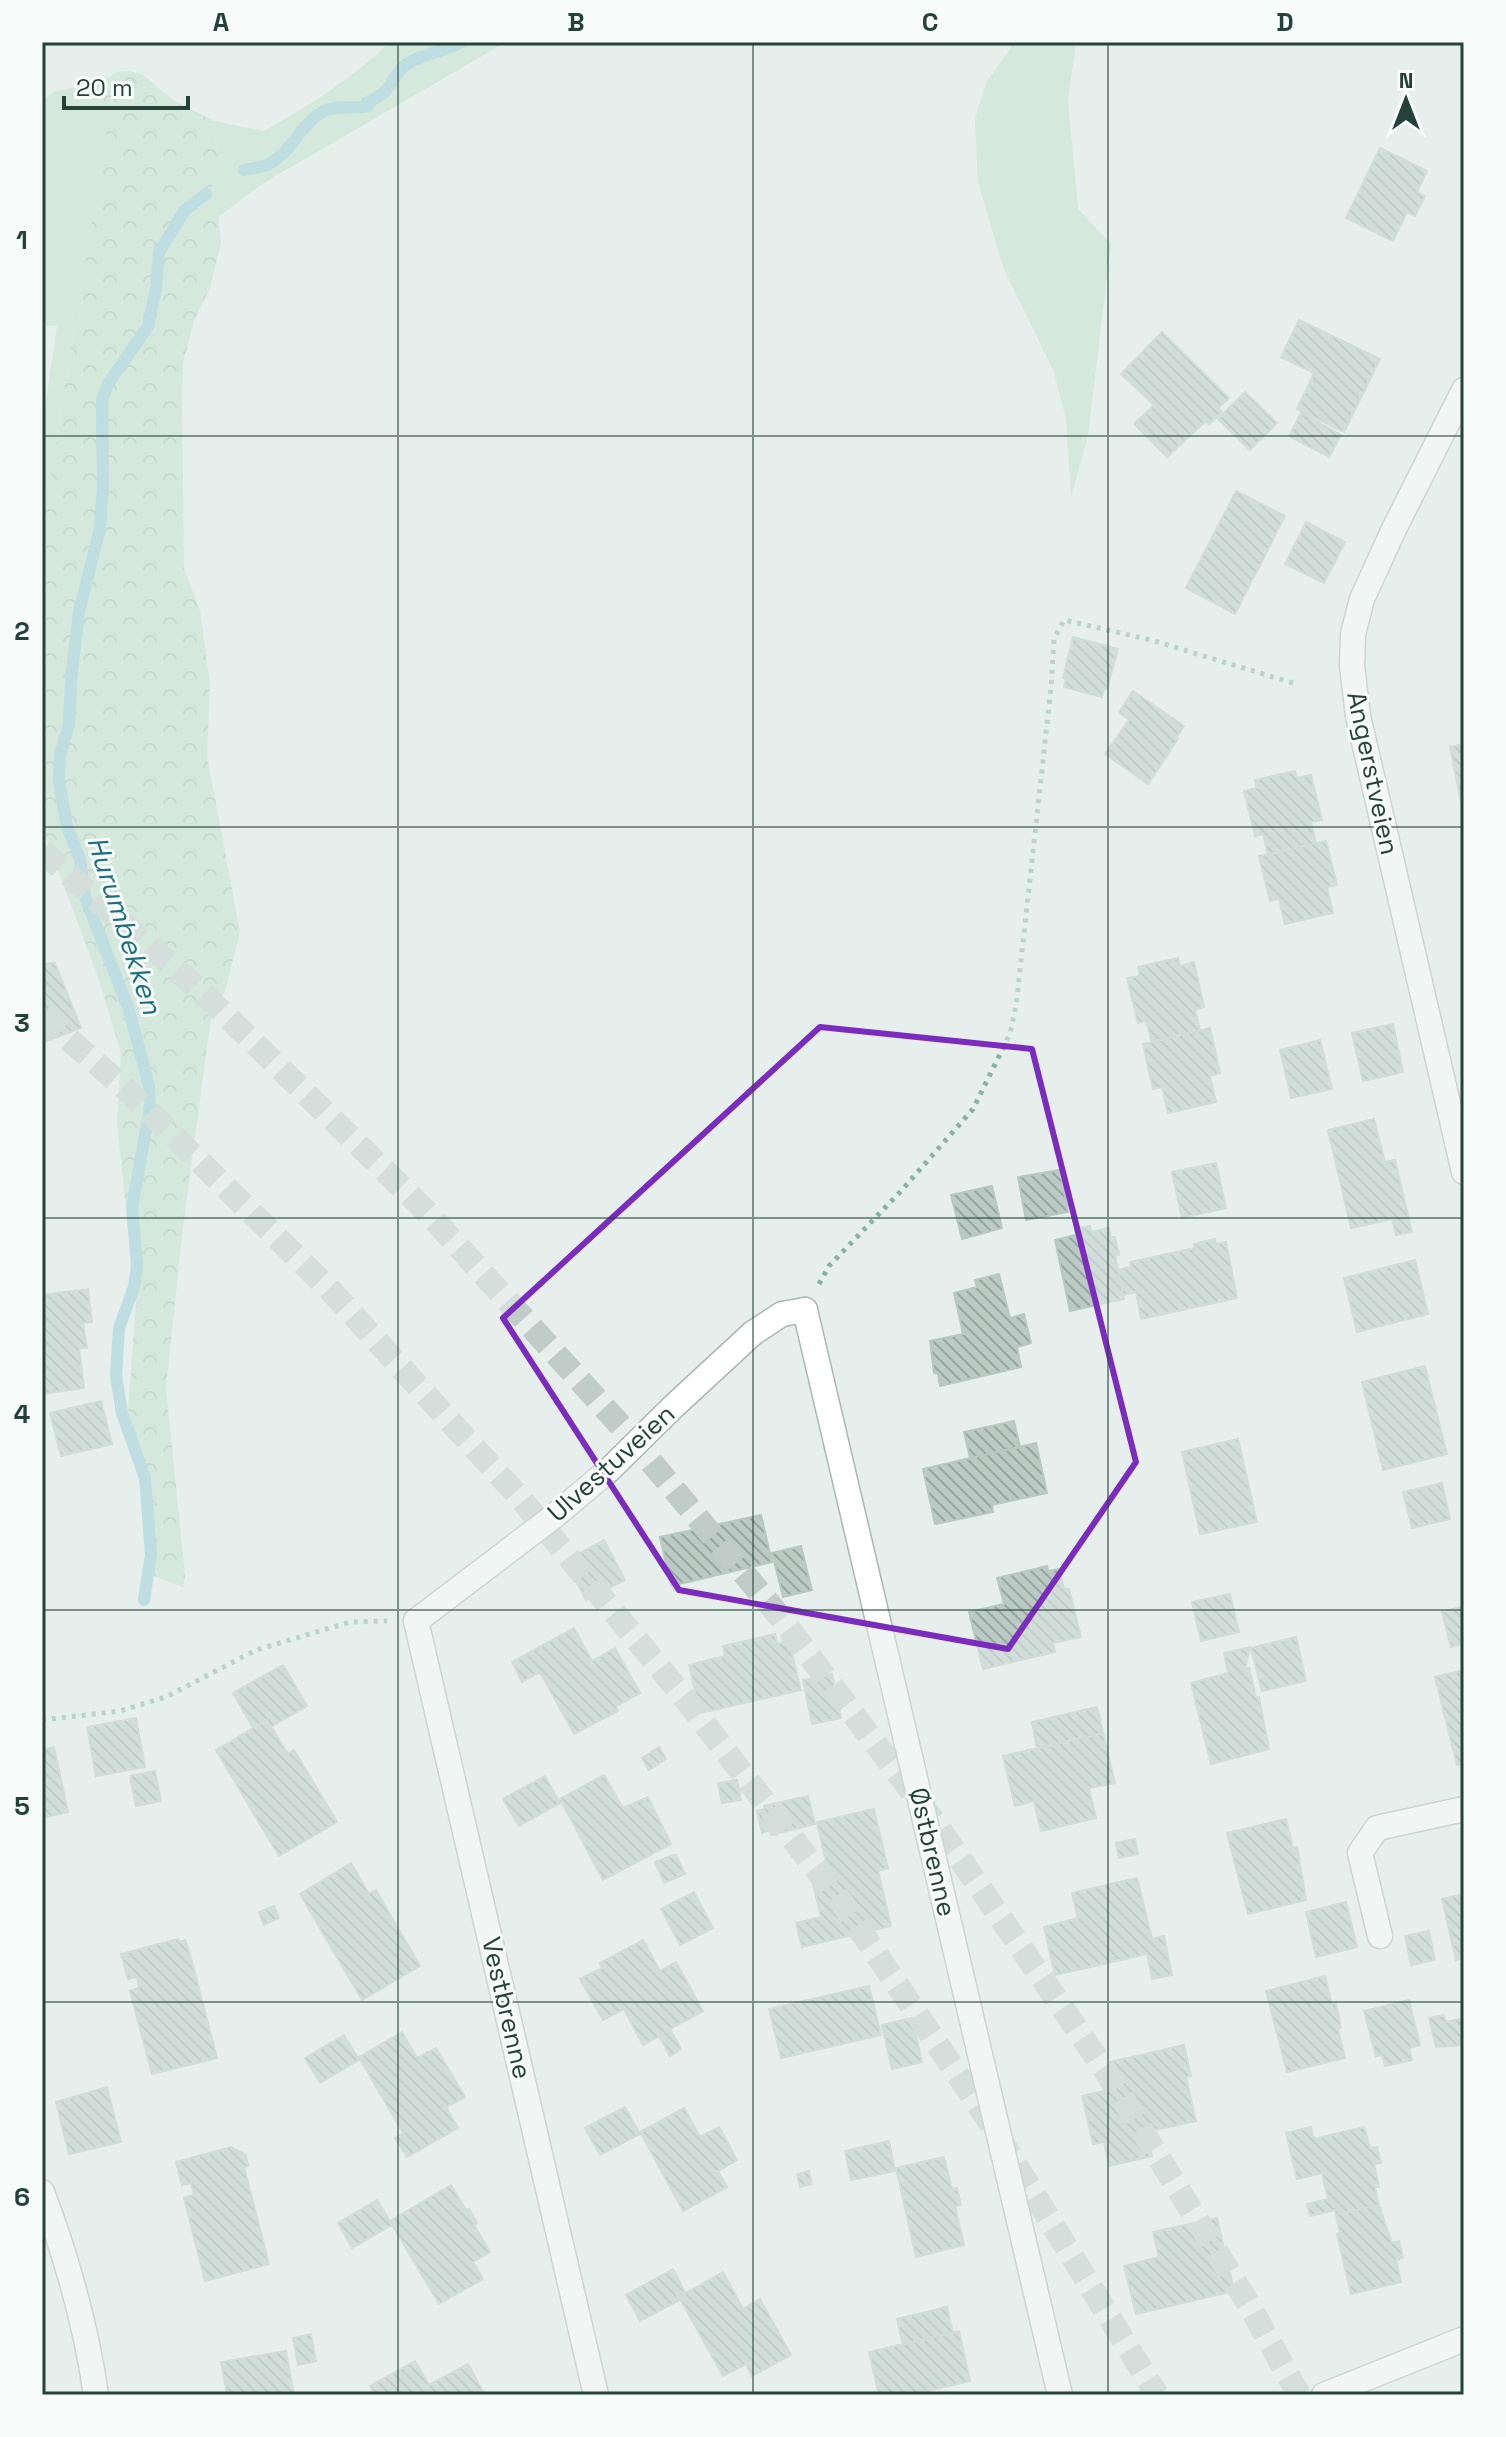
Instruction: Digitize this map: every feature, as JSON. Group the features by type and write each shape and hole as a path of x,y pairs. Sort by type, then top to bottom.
{"street":[{"name":"Angerstveien","path":"1464,390 1362,599 1353,634 1352,666 1361,731 1464,1172"},
{"name":"Ulvestuveien","path":"416,1621 553,1517 609,1470 753,1333 782,1314 805,1310"},
{"name":"Østbrenne","path":"805,1310 1060,2395"},
{"name":"Vestbrenne","path":"416,1621 596,2395"},
{"path":"1380,1936 1360,1853 1377,1828 1464,1809"},
{"path":"42,2192 65,2255 82,2320 96,2395"},
{"path":"1324,2395 1464,2339"}],"path":[{"path":"805,1310 829,1266 973,1109 1010,1034 1016,1006 1054,639 1064,620 1151,640 1293,683"},
{"path":"42,1720 120,1711 166,1697 256,1650 350,1622 416,1621"}],"highlighted area":[{"path":"820,1027 1032,1049 1136,1462 1008,1649 679,1590 503,1318"}],"green space":[{"path":"390,42 506,42 262,184 218,217 210,201 217,155 214,121 264,131 330,91"},
{"path":"1015,42 1076,42 1068,100 1078,209 1111,244 1088,435 1071,498 1066,419 1054,372 1003,267 978,182 975,119 986,83"},
{"path":"130,71 143,75 173,100 214,121 217,155 210,201 218,217 221,242 210,288 194,321 183,363 184,569 200,610 210,684 207,756 240,932 225,991 211,1018 183,1227 166,1387 185,1576 183,1587 141,1571 147,1555 143,1502 128,1409 136,1303 117,1123 121,1053 100,983 42,826 42,527 107,128 102,82 117,72"},
{"path":"102,82 107,128 42,527 42,429 57,326 42,325 42,100 56,91"}],"building":[{"path":"1380,148 1427,171 1417,192 1425,196 1415,216 1407,212 1393,241 1346,218"},
{"path":"1299,320 1380,359 1344,432 1297,409 1314,373 1281,357"},
{"path":"1162,332 1229,398 1218,408 1222,412 1209,424 1206,421 1167,457 1134,424 1154,405 1121,374"},
{"path":"1245,392 1277,423 1250,450 1218,419"},
{"path":"1301,413 1341,435 1329,457 1289,436"},
{"path":"1236,491 1285,516 1235,614 1186,588"},
{"path":"1306,522 1345,542 1324,583 1285,564"},
{"path":"1073,637 1118,649 1102,697 1064,687 1066,678 1063,678"},
{"path":"1133,691 1184,726 1148,784 1105,754 1129,720 1119,712"},
{"path":"1464,744 1464,818 1450,747"},
{"path":"1295,771 1297,778 1311,775 1322,820 1311,822 1316,843 1268,854 1263,834 1255,836 1244,791 1257,788 1255,780"},
{"path":"1326,841 1337,885 1327,887 1333,913 1285,924 1279,899 1270,901 1259,856"},
{"path":"1178,958 1180,966 1194,962 1204,1007 1195,1010 1200,1030 1152,1042 1146,1021 1138,1023 1127,978 1140,976 1138,967"},
{"path":"55,963 81,1028 42,1043 42,964"},
{"path":"1393,1024 1403,1072 1363,1081 1352,1033"},
{"path":"1210,1028 1220,1073 1210,1076 1216,1102 1168,1113 1162,1087 1153,1089 1143,1044"},
{"path":"1320,1040 1332,1089 1291,1098 1280,1050"},
{"path":"1374,1119 1385,1162 1395,1160 1412,1232 1396,1235 1392,1219 1351,1228 1328,1130"},
{"path":"1216,1163 1226,1208 1182,1218 1172,1172"},
{"path":"1060,1170 1068,1212 1026,1220 1018,1177"},
{"path":"992,1186 1002,1228 962,1239 951,1195"},
{"path":"1090,1226 1091,1232 1109,1228 1111,1237 1115,1237 1119,1255 1115,1255 1124,1299 1070,1311 1055,1240 1076,1235 1075,1229"},
{"path":"1215,1239 1216,1244 1226,1242 1237,1298 1141,1319 1136,1292 1123,1295 1118,1270 1131,1267 1130,1262 1195,1248 1194,1244"},
{"path":"1415,1260 1428,1314 1357,1332 1344,1278"},
{"path":"999,1274 1010,1318 1024,1314 1031,1343 1017,1347 1021,1367 940,1386 938,1374 934,1373 930,1341 963,1334 954,1293 977,1287 975,1280"},
{"path":"88,1289 92,1322 83,1323 87,1348 79,1348 84,1388 42,1394 42,1295"},
{"path":"1425,1366 1447,1454 1383,1470 1362,1382"},
{"path":"101,1401 112,1444 61,1456 50,1413"},
{"path":"1014,1421 1020,1447 970,1458 964,1432"},
{"path":"1238,1439 1257,1522 1200,1534 1182,1452"},
{"path":"1036,1443 1047,1493 992,1505 993,1512 935,1524 923,1469"},
{"path":"1442,1483 1450,1519 1412,1528 1403,1492"},
{"path":"761,1515 772,1562 671,1586 660,1537"},
{"path":"604,1540 625,1580 586,1600 565,1561"},
{"path":"801,1546 812,1590 783,1597 772,1553"},
{"path":"1047,1566 1048,1571 1059,1569 1064,1589 1069,1589 1081,1637 1053,1643 1055,1652 983,1669 969,1612 1004,1604 997,1578"},
{"path":"1230,1594 1239,1632 1201,1641 1192,1602"},
{"path":"1464,1606 1464,1651 1462,1644 1451,1647 1442,1612"},
{"path":"574,1628 592,1661 615,1648 640,1693 616,1706 618,1711 574,1734 540,1672 522,1682 512,1662"},
{"path":"775,1634 777,1644 789,1641 801,1690 700,1713 689,1665 725,1656 723,1646"},
{"path":"1296,1637 1306,1681 1262,1691 1251,1648"},
{"path":"1250,1647 1245,1669 1249,1668 1256,1697 1259,1697 1269,1749 1211,1764 1191,1683 1228,1673 1224,1653"},
{"path":"283,1665 307,1706 271,1727 267,1720 253,1728 233,1693"},
{"path":"1464,1670 1464,1764 1457,1765 1435,1677"},
{"path":"832,1674 841,1718 812,1724 803,1680"},
{"path":"1097,1707 1103,1733 1037,1749 1032,1722"},
{"path":"136,1718 145,1767 96,1776 87,1727"},
{"path":"267,1720 288,1754 294,1750 337,1822 279,1856 216,1750"},
{"path":"1103,1733 1115,1783 1089,1788 1096,1818 1041,1831 1034,1801 1015,1806 1003,1756"},
{"path":"54,1747 68,1812 42,1818 42,1750"},
{"path":"659,1747 666,1759 649,1770 642,1758"},
{"path":"155,1771 161,1801 136,1806 130,1776"},
{"path":"604,1775 623,1808 648,1797 671,1844 603,1880 560,1799"},
{"path":"545,1776 560,1803 519,1826 503,1799"},
{"path":"737,1780 741,1800 722,1803 718,1783"},
{"path":"808,1796 815,1824 771,1835 770,1830 762,1833 757,1811 765,1809 764,1806"},
{"path":"874,1809 888,1868 878,1871 891,1926 802,1947 796,1923 821,1917 812,1880 829,1876 817,1822"},
{"path":"1286,1819 1293,1848 1297,1847 1306,1900 1248,1914 1227,1833"},
{"path":"1135,1839 1138,1854 1119,1858 1116,1843"},
{"path":"676,1855 685,1874 664,1883 655,1862"},
{"path":"351,1863 369,1894 376,1890 420,1966 362,2000 300,1894"},
{"path":"1137,1878 1152,1939 1164,1936 1172,1975 1152,1979 1147,1954 1055,1975 1044,1927 1078,1918 1072,1893"},
{"path":"694,1892 713,1928 680,1945 661,1909"},
{"path":"1464,1894 1464,1958 1456,1960 1442,1899"},
{"path":"1346,1902 1357,1947 1316,1957 1306,1912"},
{"path":"274,1906 279,1918 264,1925 259,1912"},
{"path":"1429,1931 1435,1960 1411,1965 1405,1936"},
{"path":"178,1939 179,1942 185,1940 191,1958 217,2058 152,2074 130,1991 139,1988 137,1977 128,1979 121,1954"},
{"path":"643,1940 660,1971 676,1962 703,2011 670,2029 681,2049 670,2056 659,2036 643,2045 624,2009 603,2020 580,1979 602,1968 600,1963"},
{"path":"1325,1976 1332,2004 1336,2004 1345,2058 1287,2072 1266,1991"},
{"path":"869,1986 881,2035 781,2058 769,2009"},
{"path":"1409,2000 1420,2045 1409,2048 1412,2060 1385,2066 1382,2055 1376,2056 1364,2011"},
{"path":"1444,2015 1446,2022 1464,2018 1464,2045 1436,2047 1429,2018"},
{"path":"912,2018 922,2062 892,2069 882,2025"},
{"path":"402,2032 417,2058 436,2048 465,2097 446,2107 458,2128 407,2157 395,2138 403,2133 359,2057"},
{"path":"344,2035 359,2060 320,2083 305,2058"},
{"path":"1184,2045 1191,2076 1186,2077 1196,2121 1146,2132 1152,2156 1109,2166 1104,2142 1093,2144 1082,2096 1116,2088 1110,2062"},
{"path":"107,2087 121,2142 69,2154 56,2102"},
{"path":"625,2107 640,2134 600,2155 585,2128"},
{"path":"684,2108 700,2137 719,2127 737,2160 718,2171 727,2187 683,2211 640,2132"},
{"path":"1311,2127 1314,2139 1364,2127 1370,2148 1377,2147 1381,2163 1374,2164 1379,2205 1336,2215 1335,2210 1310,2216 1307,2204 1328,2199 1322,2173 1297,2179 1286,2133"},
{"path":"889,2141 895,2171 851,2180 845,2151"},
{"path":"231,2147 246,2155 248,2166 244,2167 269,2264 205,2281 184,2198 194,2195 191,2183 182,2185 176,2162"},
{"path":"944,2157 952,2189 957,2188 961,2205 955,2206 964,2245 916,2257 896,2168"},
{"path":"809,2171 812,2184 800,2187 797,2174"},
{"path":"451,2185 466,2210 469,2209 477,2223 474,2225 490,2252 473,2262 483,2279 439,2304 390,2221"},
{"path":"377,2200 392,2225 352,2248 338,2223"},
{"path":"1379,2205 1392,2243 1399,2241 1403,2258 1396,2260 1401,2282 1351,2294 1337,2234 1340,2233 1336,2215"},
{"path":"1217,2218 1234,2291 1136,2314 1124,2266 1159,2257 1153,2232"},
{"path":"673,2269 685,2292 677,2296 680,2300 640,2321 626,2295"},
{"path":"723,2272 743,2309 760,2299 791,2355 752,2376 746,2364 723,2376 679,2297"},
{"path":"947,2307 953,2333 903,2345 897,2319"},
{"path":"959,2331 970,2381 923,2392 923,2395 879,2395 869,2352"},
{"path":"311,2334 316,2361 298,2365 293,2338"},
{"path":"286,2351 294,2395 227,2395 221,2362"},
{"path":"415,2361 429,2385 468,2364 485,2395 375,2395 370,2386"}],"waterway":[{"path":"244,170 277,159 324,111 368,106 367,102 386,91 408,63 462,42"},
{"name":"Hurumbekken","path":"144,1600 151,1555 145,1478 122,1413 116,1376 119,1328 134,1287 137,1265 132,1208 150,1108 149,1086 129,1010 85,897 80,859 67,827 59,781 60,755 69,724 79,612 100,528 102,400 108,384 148,326 156,289 159,252 185,210 206,194"}],"tunnel":[{"path":"42,851 206,996 427,1212 622,1427 781,1618 939,1828 1107,2073 1248,2303 1299,2395"},
{"path":"42,1016 127,1090 332,1292 521,1499 687,1701 842,1903 989,2121 1157,2395"}]}
